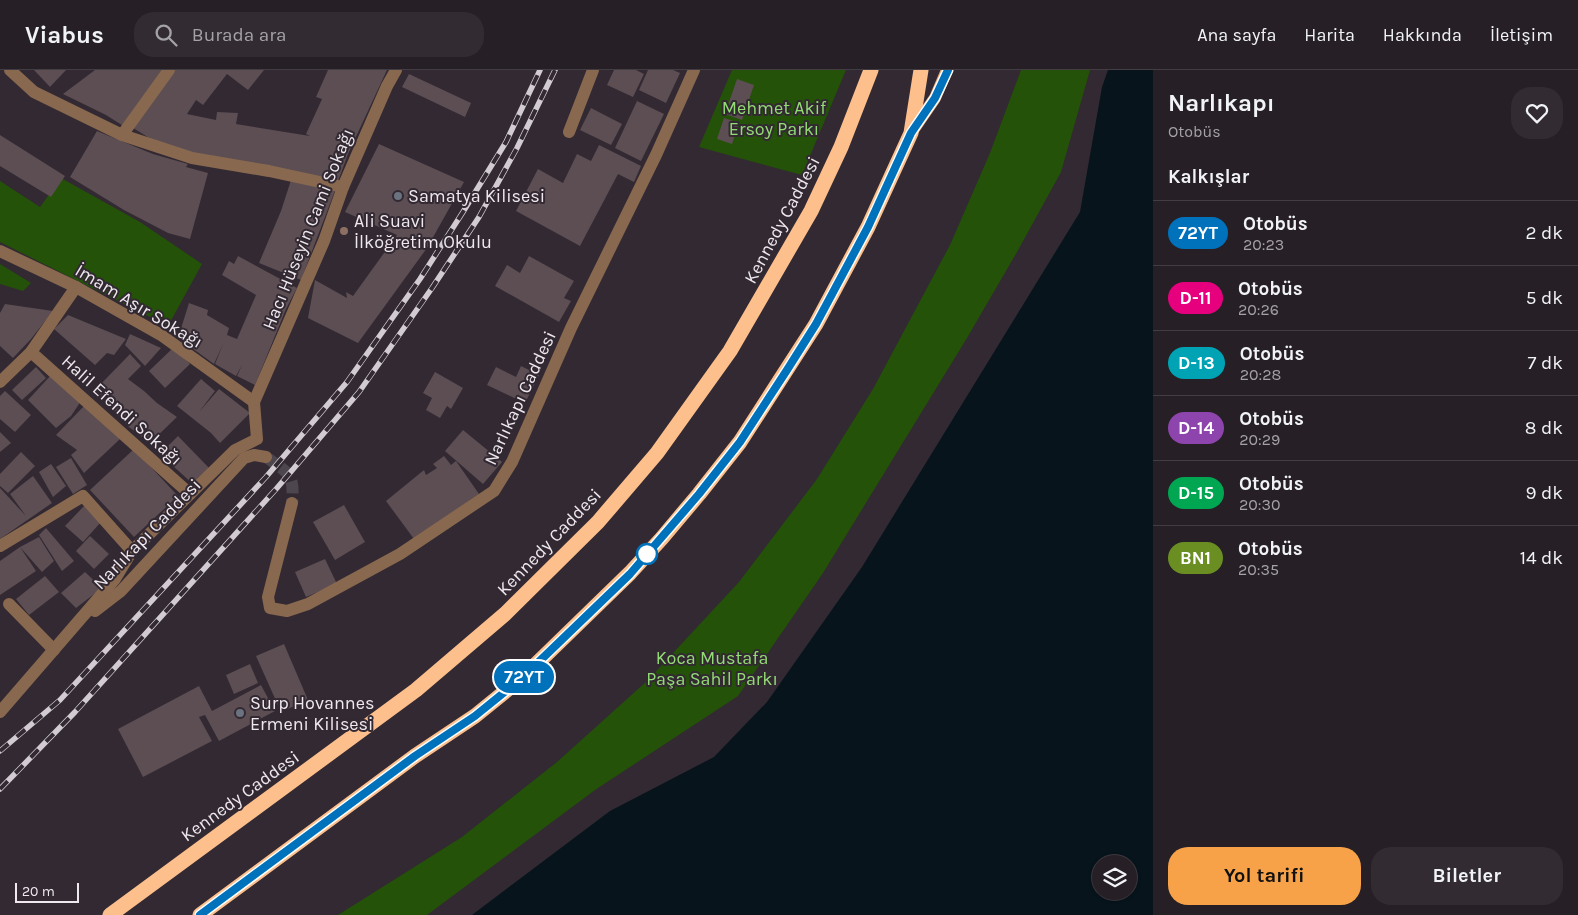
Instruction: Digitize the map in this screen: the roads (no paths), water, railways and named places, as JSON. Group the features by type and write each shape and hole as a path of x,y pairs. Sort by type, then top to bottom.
{"highway":[{"name":"Kennedy Caddesi","path":"110,915 416,690 504,614 598,522 657,453 735,343 811,211 841,147 871,70"},
{"path":"200,915 415,756 475,716 523,677 630,574 699,494 740,442 787,370 816,324 868,227 911,133 921,70"}],"main road":[{"path":"911,133 935,98 948,70"}],"street":[{"path":"10,70 34,92 122,135 192,158 269,171 343,187"},
{"path":"122,135 169,70"},
{"name":"Hacı Hüseyin Cami Sokağı","path":"254,402 324,241 343,187 387,86 396,70"},
{"path":"569,132 594,70"},
{"name":"Narlıkapı Caddesi","path":"292,503 268,597 270,608 280,611 287,611 308,604 400,554 494,491 512,462 571,328 656,155 694,70"},
{"name":"İmam Aşır Sokağı","path":"0,251 76,287 161,335 254,402"},
{"path":"0,382 31,352 76,287"},
{"name":"Halil Efendi Sokağı","path":"31,352 190,494"},
{"path":"0,712 114,580 132,551 235,450 257,439 254,402"},
{"name":"Narlıkapı Caddesi","path":"77,625 121,592 244,458 254,455 266,457"},
{"path":"0,546 83,496 132,551"},
{"path":"9,604 54,650"}],"tunnel":[{"path":"266,457 285,471 291,479 292,503"}],"railway":[{"path":"0,751 60,700 266,477 347,382 420,279 463,212 506,142 540,70"},
{"path":"0,789 75,712 277,488 359,392 479,217 517,148 555,70"}],"place":[{"name":"Samatya Kilisesi","path":"398,196"},
{"name":"Ali Suavi İlköğretim Okulu","path":"344,231"},
{"name":"Surp Hovannes Ermeni Kilisesi","path":"240,713"}],"park label":[{"name":"Mehmet Akif Ersoy Parkı","path":"774,118"},
{"name":"Koca Mustafa Paşa Sahil Parkı","path":"712,668"}]}
